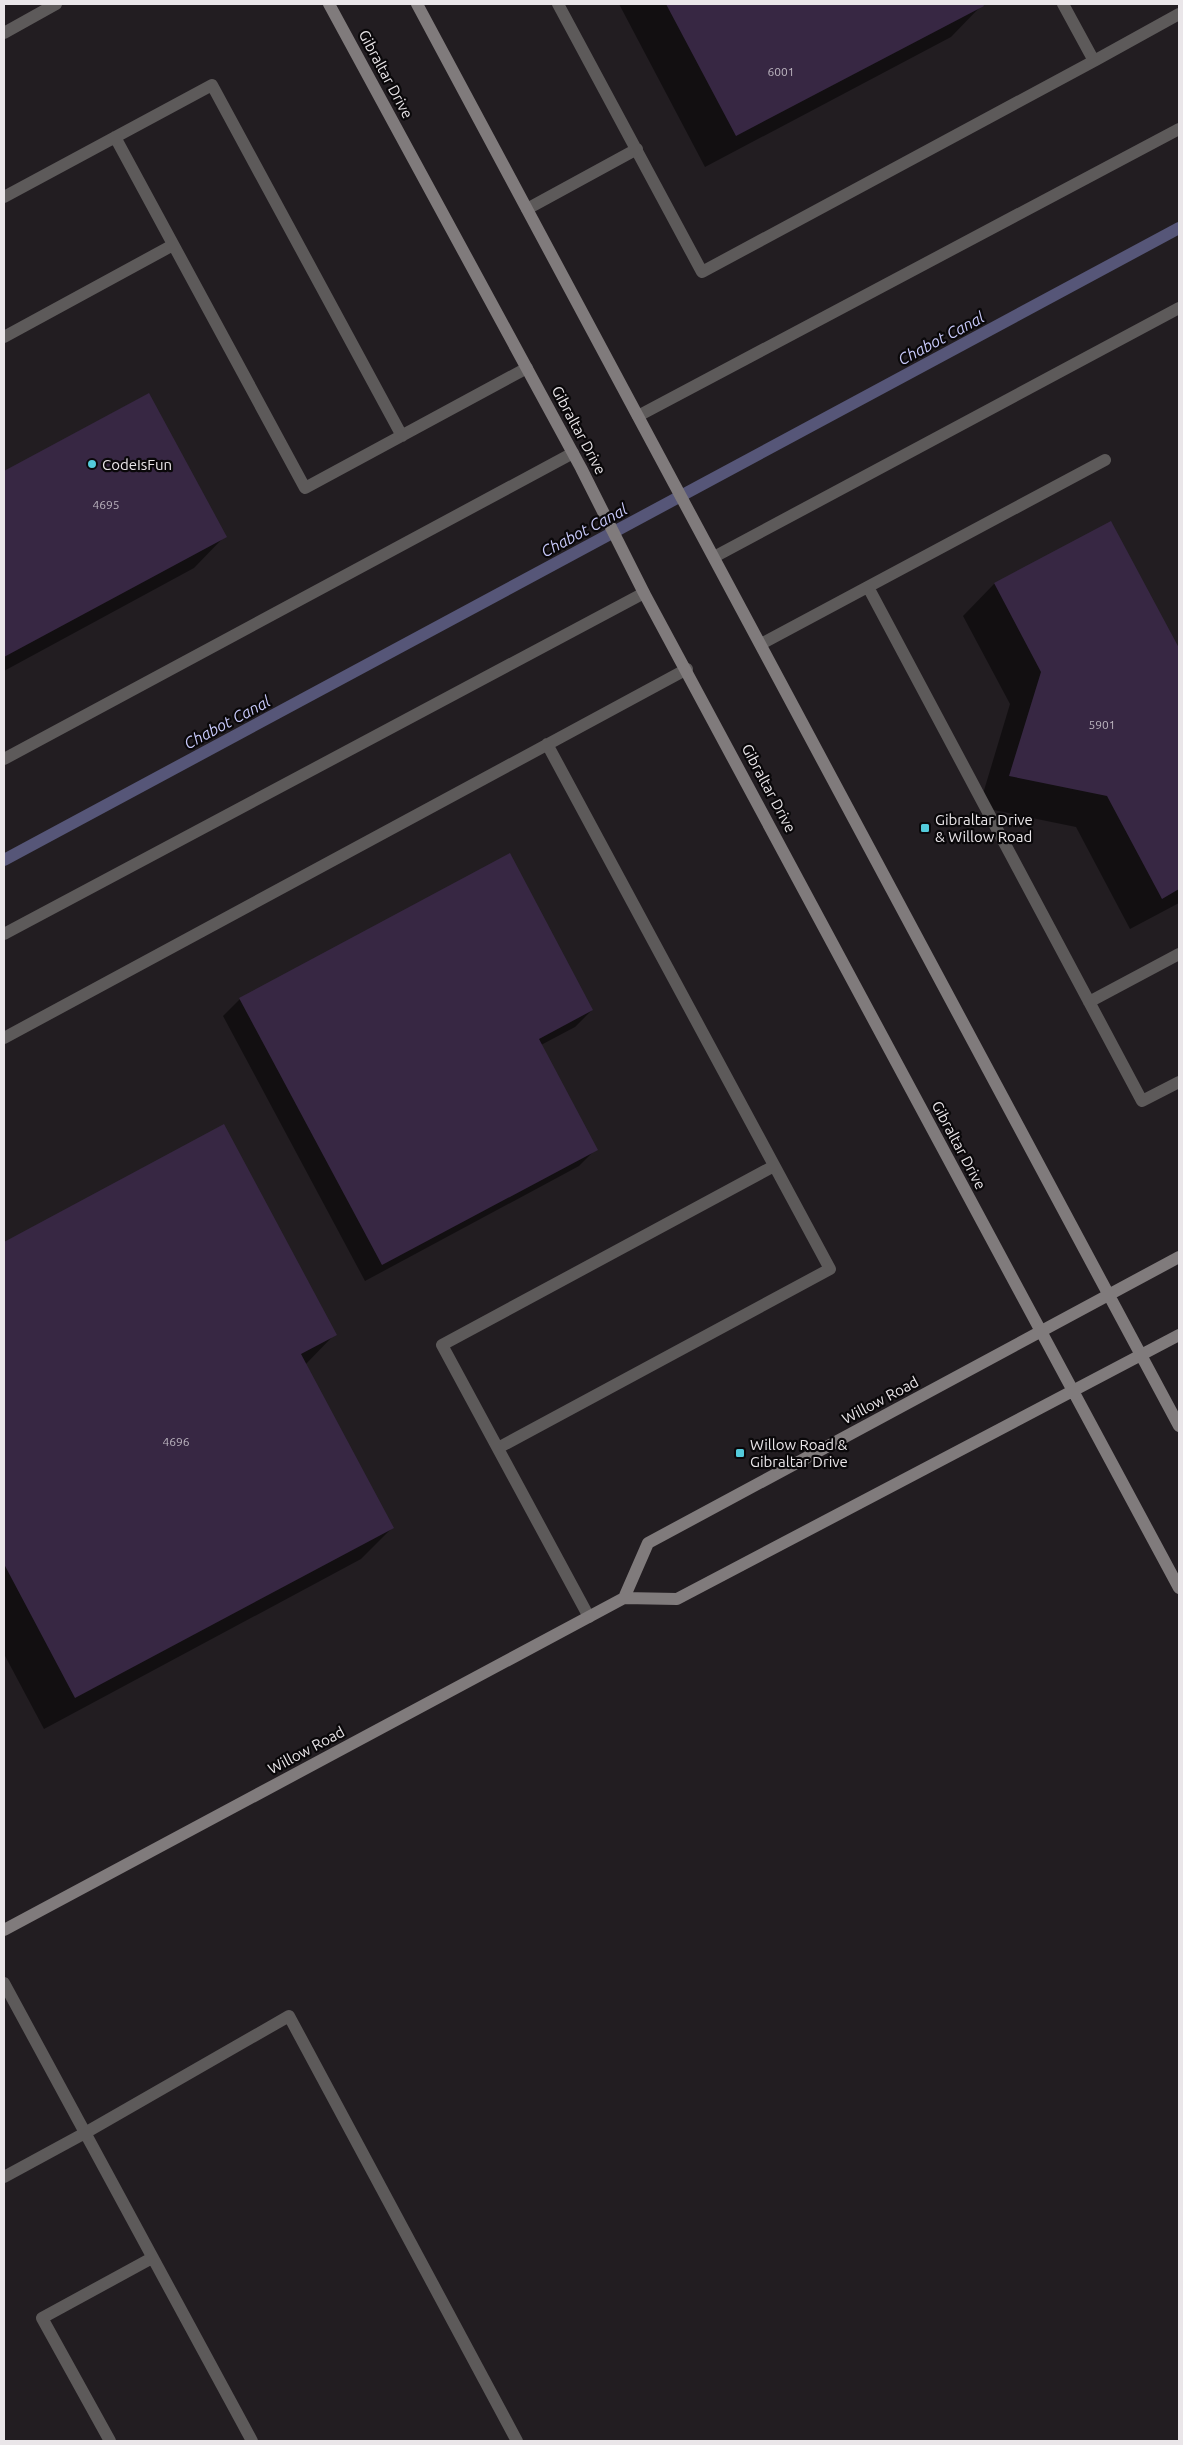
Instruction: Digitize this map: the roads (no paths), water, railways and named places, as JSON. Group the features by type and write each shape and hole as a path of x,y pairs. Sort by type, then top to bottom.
{"street":[{"path":"4,32 56,4"},
{"name":"Gibraltar Drive","path":"330,4 573,453 644,593 687,669 1179,1588"},
{"path":"417,4 1179,1426"},
{"path":"558,4 702,272 1179,14"},
{"path":"1063,4 1094,61"},
{"path":"4,197 212,85 402,436"},
{"path":"638,416 1179,128"},
{"path":"115,137 305,488 527,368"},
{"path":"527,209 637,149"},
{"path":"4,337 173,245"},
{"path":"714,557 1179,308"},
{"path":"4,759 573,453"},
{"path":"760,644 1105,460"},
{"path":"868,587 1142,1101 1179,1082"},
{"path":"4,934 644,593"},
{"path":"4,1038 687,669"},
{"path":"498,1448 830,1269 547,744"},
{"path":"1089,1002 1179,954"},
{"path":"589,1616 442,1345 774,1166"},
{"name":"Willow Road","path":"624,1598 648,1543 1179,1257"},
{"name":"Willow Road","path":"4,1930 624,1598 676,1599 1179,1335"},
{"path":"4,1983 252,2441"},
{"path":"4,2177 85,2133 289,2016 518,2441"},
{"path":"110,2441 42,2318 152,2258"}],"waterway":[{"name":"Chabot Canal","path":"4,860 1179,228"}],"place":[{"name":"CodeIsFun","path":"92,464"},
{"name":"Gibraltar Drive & Willow Road","path":"925,828"},
{"name":"Willow Road & Gibraltar Drive","path":"740,1453"}]}
